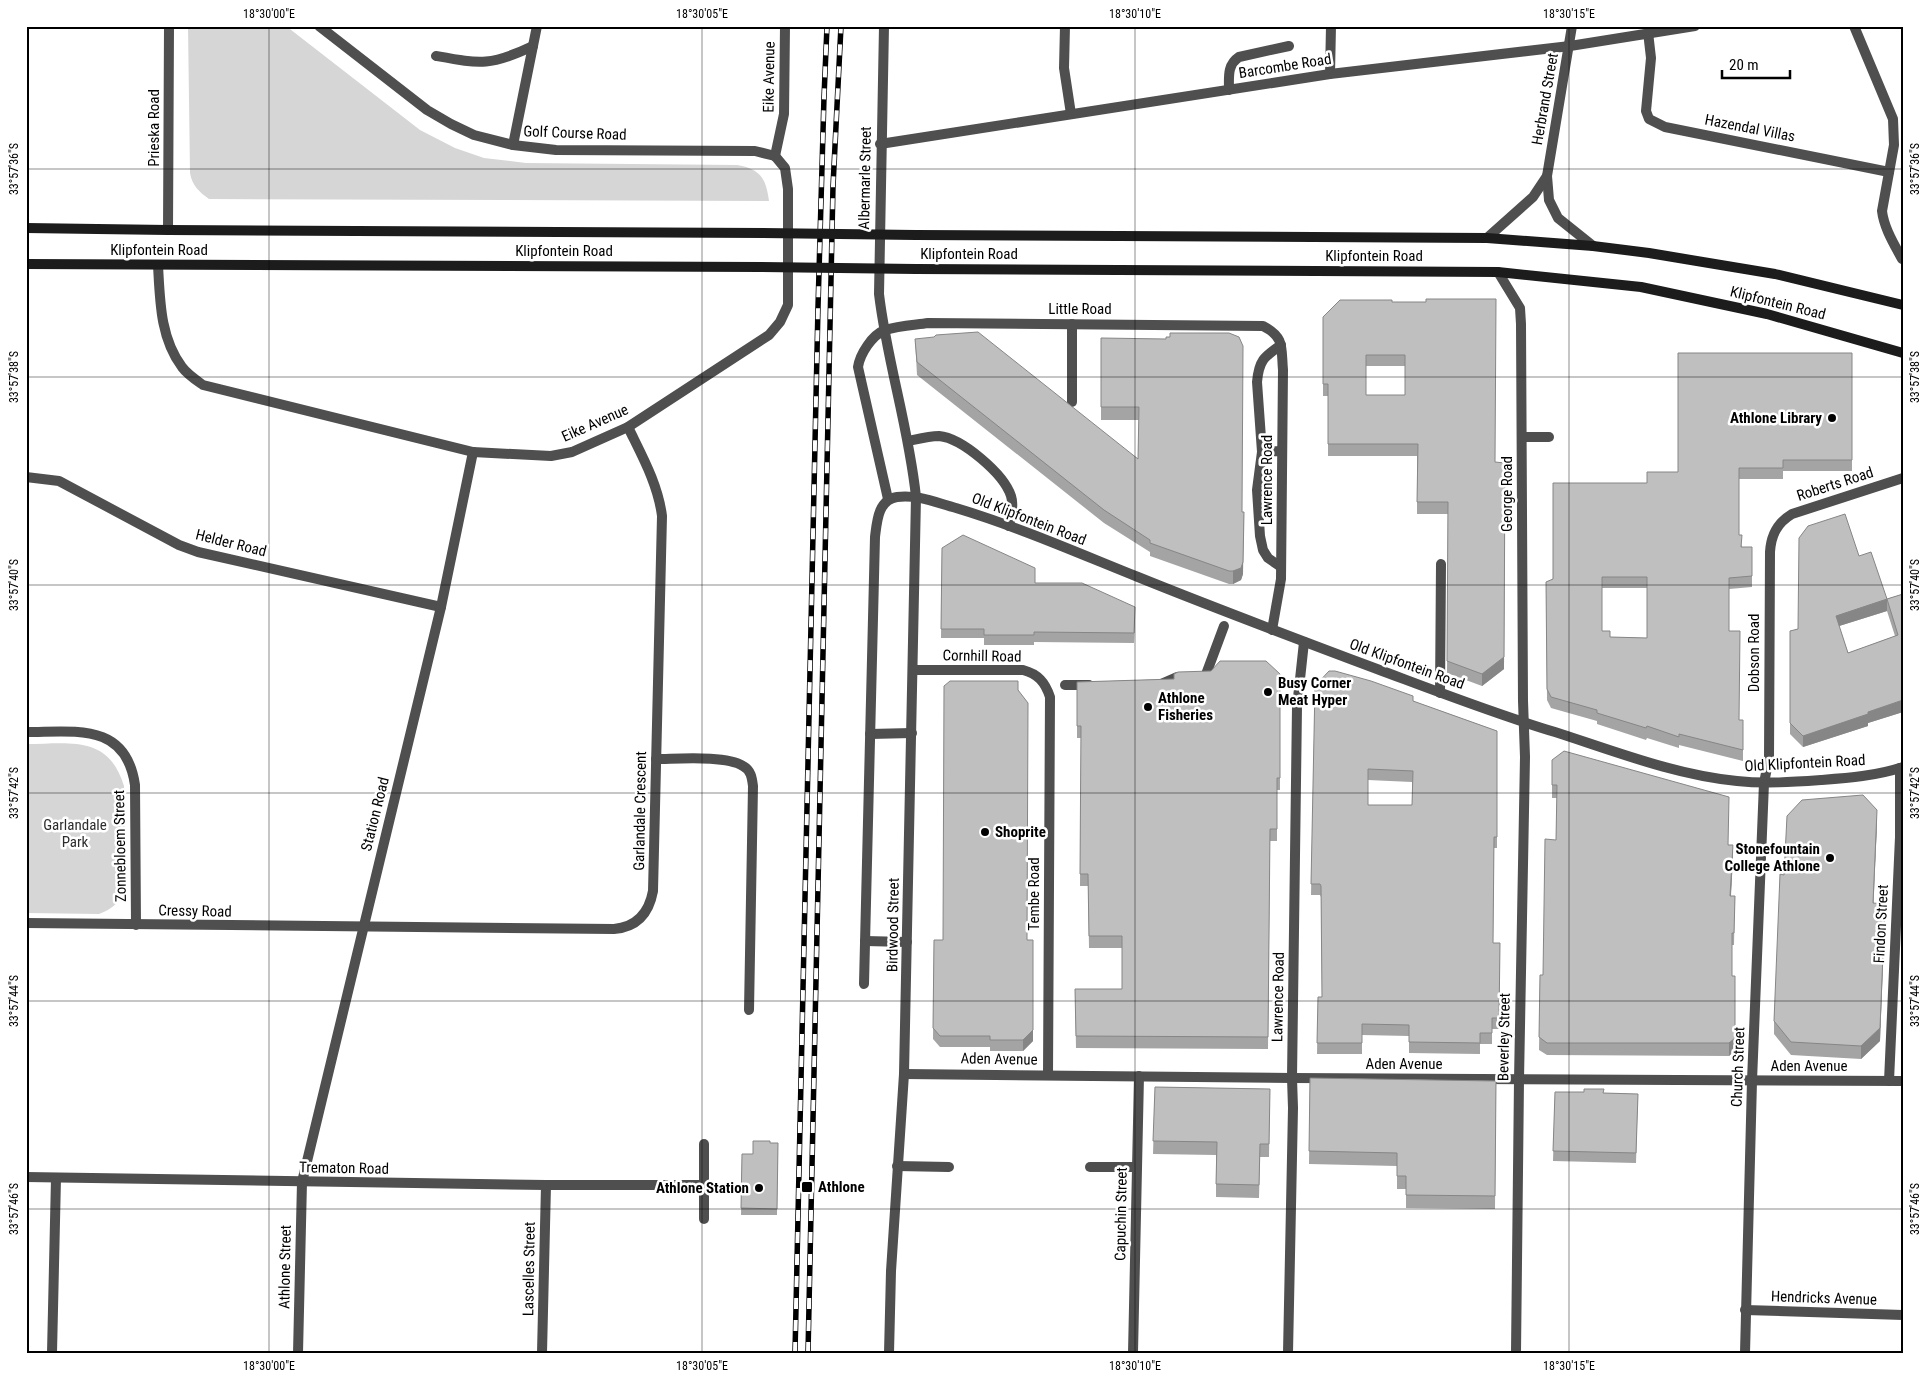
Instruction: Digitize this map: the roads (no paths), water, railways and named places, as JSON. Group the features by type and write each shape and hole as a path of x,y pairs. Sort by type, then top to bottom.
{"main road":[{"name":"Klipfontein Road","path":"26,228 1487,238 1593,246 1649,253 1775,274 1903,305"},
{"name":"Klipfontein Road","path":"26,264 1498,272 1641,287 1768,314 1903,353"}],"street":[{"name":"Prieska Road","path":"168,230 169,26"},
{"name":"Golf Course Road","path":"319,26 427,110 474,135 514,146 581,151 755,151 775,156"},
{"path":"514,146 538,26"},
{"name":"Eike Avenue","path":"158,265 162,321 171,349 182,369 203,385 473,452 551,456 572,452 628,427 748,350 769,335 780,322 788,305 788,188 786,168 775,156 784,114 785,26"},
{"name":"Albermarle Street","path":"883,330 879,294 880,144 884,26"},
{"path":"1065,26 1064,68 1071,114"},
{"path":"1330,74 1331,26"},
{"name":"Herbrand Street","path":"1572,26 1547,176 1549,200 1558,218 1593,246"},
{"name":"Barcombe Road","path":"880,144 1330,74 1570,46 1648,32 1695,26"},
{"path":"1854,26 1893,119 1894,145 1882,211 1883,220 1902,259"},
{"name":"Hazendal Villas","path":"1648,32 1651,58 1646,111 1649,119 1654,123 1664,127 1888,172"},
{"path":"436,56 491,62 511,57 533,46"},
{"path":"1229,90 1232,62 1239,58 1289,46"},
{"name":"Herbrand Street","path":"1487,238 1533,197 1547,176"},
{"name":"George Road","path":"1498,272 1520,308 1521,324 1524,723"},
{"name":"Little Road","path":"883,330 928,323 1253,324 1263,326 1275,332"},
{"path":"1072,324 1072,402"},
{"path":"864,984 875,537 880,508 888,499 916,497 909,441 883,330"},
{"path":"883,330 864,349 858,367 888,499"},
{"name":"Lawrence Road","path":"1272,630 1282,579 1281,345 1275,332"},
{"path":"1281,345 1262,359 1258,374 1262,452 1256,490 1263,550 1268,558 1282,567"},
{"name":"Garlandale Crescent","path":"362,928 614,929 632,925 647,912 653,891 662,516 660,497 654,481 628,427"},
{"path":"909,441 940,436 951,439 976,455 1001,478 1008,488 1012,498 1009,526"},
{"path":"1522,437 1549,438"},
{"path":"1262,452 1282,451"},
{"name":"Station Road","path":"302,1182 441,607 473,452"},
{"name":"Helder Road","path":"26,477 59,480 179,545 198,552 441,607"},
{"name":"Roberts Road","path":"1779,524 1792,514 1903,478"},
{"name":"Old Klipfontein Road","path":"916,497 1009,526 1272,630 1440,693 1524,723 1653,763 1700,775 1735,781 1764,783 1848,778 1874,775 1901,768"},
{"name":"Birdwood Street","path":"889,1353 891,1271 904,1074 916,497"},
{"name":"Dobson Road","path":"1764,783 1769,758 1770,544 1779,524"},
{"path":"1440,693 1441,564"},
{"path":"1150,685 1159,685 1177,678 1205,677 1224,626"},
{"name":"Lawrence Road","path":"1288,1353 1293,1108 1297,707 1304,642"},
{"name":"Cornhill Road","path":"913,670 1023,670 1037,676 1045,685"},
{"name":"Tembe Road","path":"1045,685 1050,696 1048,1075"},
{"path":"1065,685 1103,685"},
{"name":"Beverley Street","path":"1516,1353 1524,723"},
{"name":"Zonnebloem Street","path":"26,732 84,732 101,736 114,743 127,756 133,770 135,785 136,925"},
{"path":"870,734 912,733"},
{"path":"656,759 711,759 733,762 745,766 751,774 753,786 749,1010"},
{"name":"Findon Street","path":"1889,1081 1900,836 1901,768"},
{"name":"Church Street","path":"1744,1353 1752,1081 1764,783"},
{"name":"Cressy Road","path":"26,923 362,928"},
{"path":"865,941 908,942"},
{"name":"Aden Avenue","path":"904,1074 1903,1082"},
{"name":"Capuchin Street","path":"1133,1353 1139,1076"},
{"path":"704,1144 704,1219"},
{"path":"897,1166 949,1167"},
{"path":"1090,1167 1137,1168"},
{"name":"Trematon Road","path":"26,1177 546,1185 704,1185"},
{"path":"52,1353 56,1178"},
{"name":"Athlone Street","path":"298,1353 302,1182"},
{"name":"Lascelles Street","path":"542,1353 546,1185"},
{"name":"Hendricks Avenue","path":"1745,1310 1903,1315"}],"railway":[{"path":"795,1353 818,307 827,26"},
{"path":"808,1353 833,186 841,26"}],"place":[{"name":"Athlone Library","path":"1832,418"},
{"name":"Busy Corner Meat Hyper","path":"1268,692"},
{"name":"Athlone Fisheries","path":"1148,707"},
{"name":"Shoprite","path":"985,832"},
{"name":"Stonefountain College Athlone","path":"1830,858"},
{"name":"Athlone","path":"807,1187"},
{"name":"Athlone Station","path":"759,1188"}],"park label":[{"name":"Garlandale Park","path":"75,834"}]}
